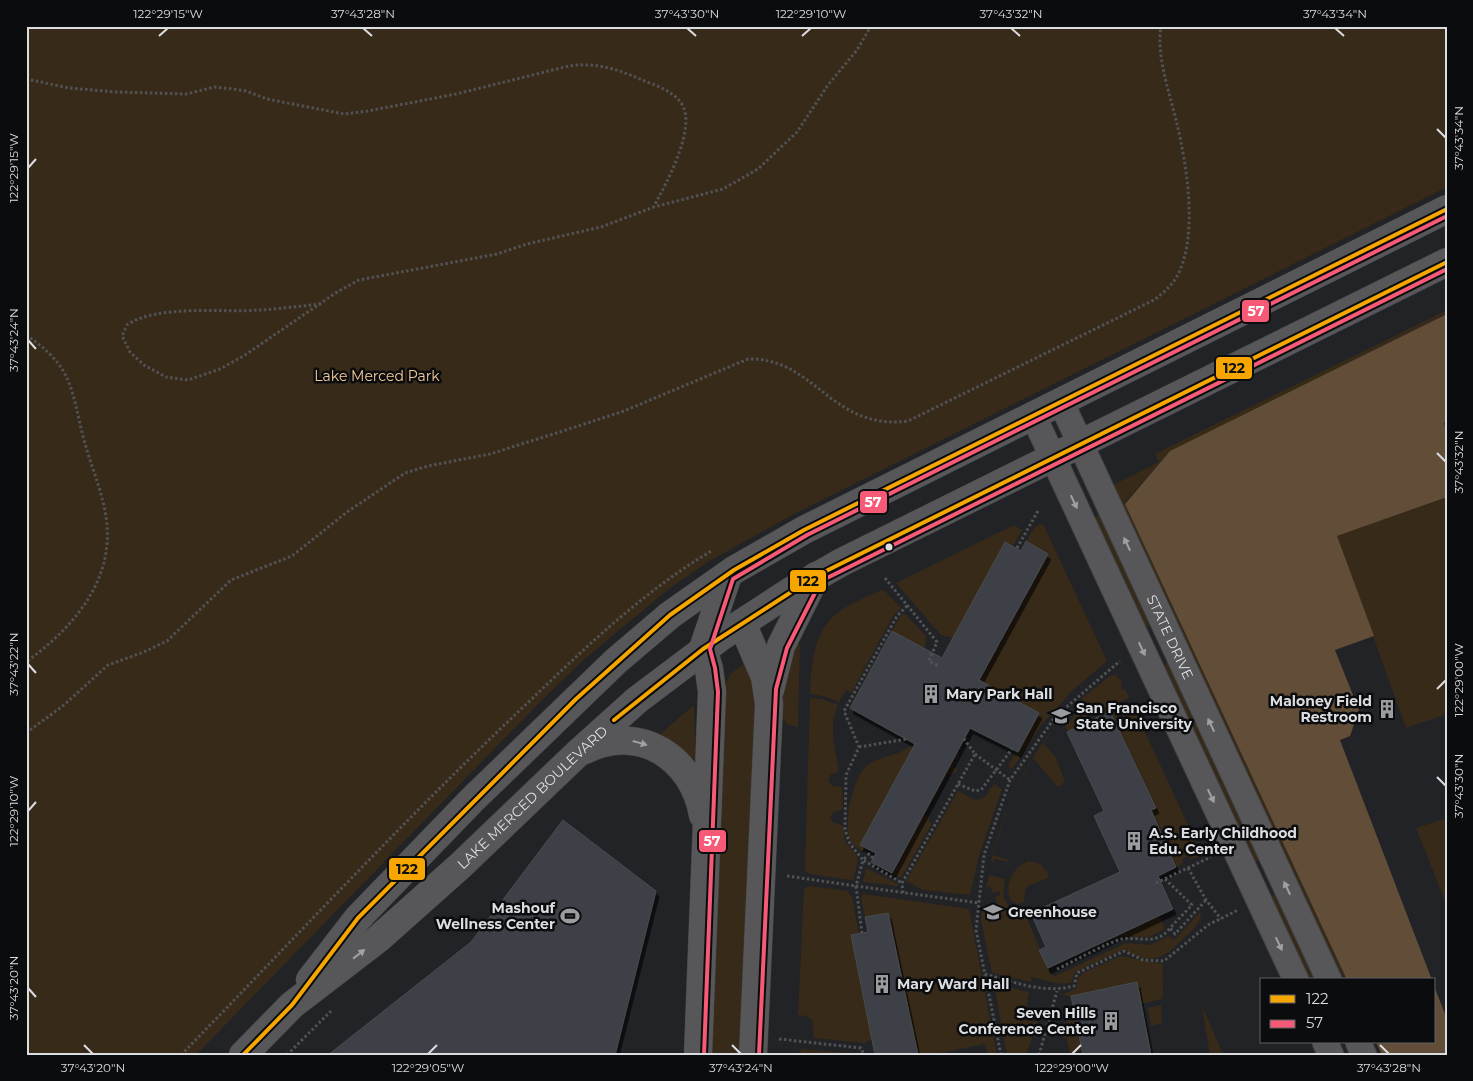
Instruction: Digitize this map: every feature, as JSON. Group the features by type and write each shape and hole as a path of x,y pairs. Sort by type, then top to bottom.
{"main road":[{"name":"LAKE MERCED BOULEVARD","path":"243,1055 292,1005 340,939 427,847 576,699 670,615 728,575 804,530 1447,210"},
{"name":"LAKE MERCED BOULEVARD","path":"292,1005 358,955 415,906 637,700 702,649 742,623 816,576 1447,262"},
{"path":"698,1055 708,838 712,692 709,668 702,649 728,575"},
{"path":"753,1046 772,673 780,646 816,576"},
{"path":"670,615 711,622 742,623 765,677 769,704"},
{"path":"577,754 603,743 625,739 652,746 664,752 684,770 692,782 702,808 708,838"}],"street":[{"name":"STATE DRIVE","path":"1060,402 1328,978"},
{"path":"1034,415 1295,978"}],"path":[{"path":"321,304 260,310 204,311 150,316 127,325 122,336 130,352 149,368 166,377 188,380 226,366 359,280 497,254 527,244 608,225 654,207 723,189 742,180 765,163 801,127 828,85 857,50 871,26"},
{"path":"26,732 64,705 108,665 144,652 167,641 231,580 292,556 347,512 405,473 428,466 490,454 624,411 748,359 768,360 784,365 851,412 882,421 908,421 1154,300 1176,277 1186,250 1188,228 1184,153 1165,74 1160,38 1161,26"},
{"path":"26,79 69,88 116,92 186,94 214,87 233,89 246,91 267,99 344,114 456,94 568,66 581,64 608,68 663,89 676,97 684,107 686,121 679,150 654,207"},
{"path":"26,335 58,362 70,380 104,506 108,529 104,566 92,594 63,633 26,662"},
{"path":"1017,548 1039,509"},
{"path":"885,578 937,642 929,661 938,666"},
{"path":"902,883 864,860 850,844 845,830 846,775 859,747 844,711 897,616 907,606"},
{"path":"1001,1055 976,930 984,855 1010,780 1056,716 1115,664 1142,649"},
{"path":"859,747 907,739"},
{"path":"964,739 975,754 1010,780"},
{"path":"958,784 974,792 981,790 1012,749"},
{"path":"902,893 902,883 975,754"},
{"path":"1156,883 1233,844"},
{"path":"862,933 856,886 864,860 868,854 873,858"},
{"path":"1188,868 1206,900 1221,919"},
{"path":"762,872 979,904"},
{"path":"1057,969 1122,939 1149,941 1166,933 1192,905 1164,879"},
{"path":"1170,928 1175,934 1206,900"},
{"path":"985,974 1056,991 1074,986 1077,973 1124,951 1143,960 1164,961 1208,925 1259,900"},
{"path":"1040,1055 1056,991"},
{"path":"287,1055 335,1007"},
{"path":"753,1046 861,1048 864,1055"}],"green space":[{"name":"Lake Merced Park","path":"26,26 1447,26 1447,187 796,513 708,562 670,588 586,658 542,700 196,1055 26,1055"},
{"path":"1447,310 1447,314 1170,451 1125,502 1346,978 1342,978 1113,485 1159,462 1155,454"},
{"path":"1447,497 1447,714 1406,728 1337,536"},
{"path":"1099,515 1151,625 1146,627 1142,620 1095,517"},
{"path":"1040,524 1044,526 1107,661 1073,690 1042,724 1012,769 1008,766 1039,713 979,680 1048,554 1026,542 1034,528"},
{"path":"1014,525 1022,530 1013,546 1005,542 953,638 941,635 896,583"},
{"path":"881,590 885,591 901,608 893,616 851,693 846,690 839,702 823,696 810,694 815,651 822,631 828,622 846,607"},
{"path":"904,613 926,636 925,648 892,631"},
{"path":"797,641 800,646 798,727 787,724 782,716 780,706 780,694 786,671"},
{"path":"1168,663 1260,860 1255,862 1164,665"},
{"path":"744,664 753,684 755,705 739,1055 707,1055 724,688 730,674"},
{"path":"1115,675 1121,680 1122,690 1125,689 1129,698 1118,703 1117,725 1111,711 1103,715 1100,709 1087,715 1089,721 1069,731 1065,727 1083,706 1081,699 1110,676"},
{"path":"810,698 822,699 838,705 833,721 833,729 839,771 830,775 828,781 832,786 842,787 843,809 834,812 830,818 833,822 843,826 845,841 858,858 854,879 851,880 810,874 805,870"},
{"path":"1131,702 1202,855 1191,860 1189,856 1182,859 1183,864 1176,867 1160,837 1163,835 1156,820 1153,820 1149,811 1155,808 1142,778 1140,779 1135,770 1138,768 1120,731 1123,730 1123,706"},
{"path":"694,705 696,760 659,735"},
{"path":"1053,729 1043,744 1055,756 1065,782 1058,787 1033,758 1014,794 1032,759"},
{"path":"916,743 860,845 867,849 861,851 850,840 848,833 851,800 858,778 863,769 869,764 898,753"},
{"path":"958,751 960,752 953,766 958,770 953,774 948,774 925,814 929,817 929,821 932,824 901,878 892,873"},
{"path":"994,784 1002,789 979,856 970,895 923,890 906,881 958,791 975,800 984,798"},
{"path":"1008,807 993,855 1009,860 1009,862 994,859 993,862 991,861"},
{"path":"1444,819 1447,828 1447,906 1416,828"},
{"path":"1029,861 1041,864 1045,871 1047,870 1048,878 1028,886 1025,890 1024,902 1018,904 1011,901 1008,889 1009,883 1018,867"},
{"path":"866,868 898,884 898,886 863,882"},
{"path":"989,875 1005,879 1003,897 1009,906 1026,916 1050,974 1055,976 1126,943 1151,945 1169,936 1174,940 1200,912 1201,916 1194,928 1178,944 1157,958 1142,958 1125,949 1075,972 1071,983 1060,984 1032,977 1031,982 992,973 981,920 982,907 989,923 1003,918 995,897 1000,895 999,891 993,893 990,886 986,888"},
{"path":"810,886 848,891 852,897 859,934 851,936 872,1039 864,1043 814,1038 812,1020 806,1016 798,1015 804,889"},
{"path":"863,894 969,909 997,1055 988,1055 985,1044 931,1055 918,1055 888,913 865,917 861,897"},
{"path":"1276,894 1314,978 1308,978 1270,896"},
{"path":"1159,915 1165,929 1149,937 1120,936 1090,947"},
{"path":"1120,956 1163,964 1162,999 1141,1004 1137,982 1071,996 1061,995 1076,989 1078,978 1083,973"},
{"path":"994,984 1029,992 1024,1019 1038,1022 1026,1055 1007,1055"},
{"path":"1161,1005 1162,1023 1147,1027 1152,1055 1146,1026 1151,1025 1148,1008"},
{"path":"1202,1006 1223,1054 1223,1055 1210,1055"},
{"path":"1069,1014 1076,1016 1082,1050 1070,1053 1067,1039 1061,1037"},
{"path":"802,1049 851,1053 855,1055 797,1055"}],"shaded area":[{"path":"1447,314 1447,421 1444,423 1447,432 1447,497 1337,536 1374,636 1335,650 1359,710 1350,736 1340,740 1431,978 1346,978 1125,504 1170,451"},
{"path":"1436,991 1447,1019 1447,1055 1382,1055 1377,1044 1436,1044"}],"building":[{"name":"Mary Park Hall","path":"1026,541 1048,554 979,680 1039,713 1018,752 970,728 892,873 871,862 876,853 860,845 915,744 850,708 892,631 942,658 1005,542 1021,551"},
{"name":"A.S. Early Childhood Edu. Center","path":"1110,711 1156,808 1151,810 1176,867 1158,876 1173,909 1048,968 1039,950 1046,947 1031,913 1120,872 1094,816 1104,811 1067,732"},
{"name":"Mashouf Wellness Center","path":"563,820 656,891 615,1055 328,1055 471,942"},
{"name":"Mary Ward Hall","path":"888,913 918,1055 875,1055 851,935 868,932 865,917"},
{"name":"Seven Hills Conference Center","path":"1137,982 1151,1055 1083,1055 1071,996"}],"transit line":[{"name":"122","path":"243,1055 292,1005 358,918 576,699 670,615 734,570 804,530 1447,209"},
{"name":"57","path":"704,1055 718,692 710,649 733,579 807,535 1447,216"},
{"name":"122","path":"614,720 703,649 816,576 1447,262"},
{"name":"57","path":"759,1055 776,689 787,648 821,581 1447,269"}],"place":[{"name":"Mary Park Hall","path":"931,694"},
{"name":"Maloney Field Restroom","path":"1387,709"},
{"name":"San Francisco State University","path":"1061,716"},
{"name":"A.S. Early Childhood Edu. Center","path":"1134,841"},
{"name":"Greenhouse","path":"993,912"},
{"name":"Mashouf Wellness Center","path":"570,916"},
{"name":"Mary Ward Hall","path":"882,984"},
{"name":"Seven Hills Conference Center","path":"1111,1021"}]}
